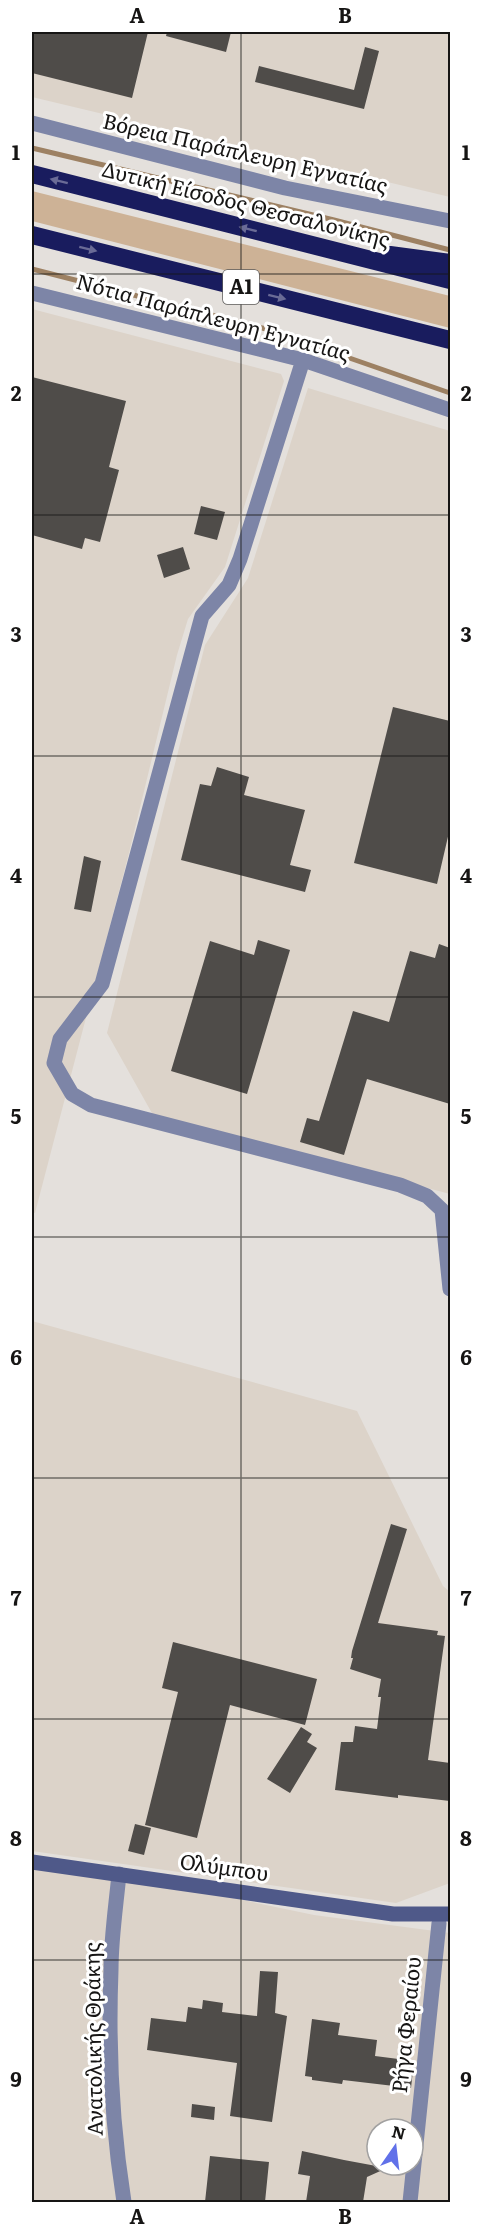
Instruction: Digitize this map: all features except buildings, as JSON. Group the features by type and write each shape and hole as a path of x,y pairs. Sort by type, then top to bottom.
{"highway":[{"name":"Δυτική Είσοδος Θεσσαλονίκης","path":"32,174 450,280"},
{"name":"Α1","path":"32,235 450,340"},
{"path":"305,244 450,262"}],"main road":[{"name":"Ολύμπου","path":"32,1862 446,1920"}],"street":[{"name":"Βόρεια Παράπλευρη Εγνατίας","path":"32,123 285,188 450,222"},
{"name":"Νότια Παράπλευρη Εγνατίας","path":"32,293 303,360 450,410"},
{"path":"303,360 240,559 229,585 202,616 102,984 60,1038 54,1064 72,1094 91,1105 400,1185 427,1196 442,1210 450,1288"},
{"name":"Ανατολικής Θράκης","path":"119,1874 111,1969 112,2065 117,2161 124,2202"},
{"name":"Ρήγα Φεραίου","path":"410,2202 446,1920"}],"shaded area":[{"path":"32,32 450,32 450,197 32,97"},
{"path":"32,191 450,296 450,328 32,221"},
{"path":"32,309 281,374 284,381 225,567 188,619 177,655 129,853 35,1213 32,1212"},
{"path":"308,388 450,431 450,1194 153,1115 107,1033 205,645 248,578"},
{"path":"32,1321 357,1411 443,1586 450,1592 450,1883 396,1903 32,1851"},
{"path":"32,1864 119,1874 314,1915 450,1933 450,2202 32,2202"}],"waterway":[{"path":"32,148 450,250"},
{"path":"32,269 266,329 450,393"}]}
